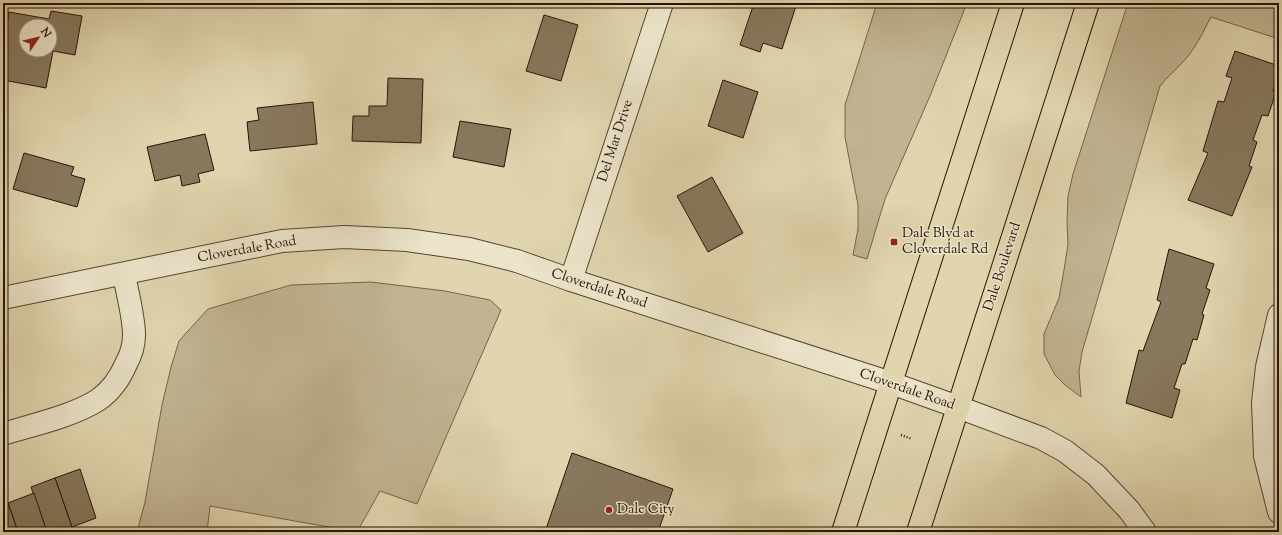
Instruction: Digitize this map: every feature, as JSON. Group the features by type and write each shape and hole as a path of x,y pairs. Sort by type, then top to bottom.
{"main road":[{"path":"843,532 1013,3"},
{"name":"Dale Boulevard","path":"918,532 1088,3"}],"street":[{"name":"Del Mar Drive","path":"571,280 662,3"},
{"name":"Cloverdale Road","path":"3,298 282,242 344,237 407,240 469,249 517,261 571,280 891,383 1041,438 1065,451 1096,475 1129,510 1145,532"},
{"path":"3,434 64,415 87,406 99,399 118,380 131,354 134,335 124,274"},
{"path":"1279,315 1267,367 1263,402 1265,456 1279,512"}],"path":[{"path":"896,434 912,439"}],"shaded area":[{"path":"877,3 967,3 930,96 885,199 867,259 853,255 858,229 858,205 845,137 845,105"},
{"path":"1128,3 1279,3 1279,39 1211,17 1187,58 1160,86 1082,352 1079,371 1081,397 1055,375 1044,354 1044,334 1059,298 1068,244 1068,196 1073,174"},
{"path":"371,282 445,291 490,300 501,310 417,504 380,491 357,532 210,506 207,532 137,532 145,502 162,405 179,341 208,309 291,285"}],"building":[{"path":"754,3 797,3 782,49 763,43 760,52 740,45"},
{"path":"51,11 82,16 75,55 58,52 58,18 49,18"},
{"path":"9,12 43,18 18,18 18,58 52,58 46,88 3,80 3,45"},
{"path":"544,15 578,25 561,81 526,71"},
{"path":"1235,51 1279,66 1279,72 1273,91 1276,92 1268,116 1262,115 1253,140 1257,142 1249,166 1252,167 1232,216 1188,200 1208,153 1203,151 1218,101 1224,102 1232,78 1226,76"},
{"path":"388,78 423,79 421,143 352,141 353,116 369,116 369,106 387,106"},
{"path":"723,80 758,92 743,138 708,126"},
{"path":"313,102 317,144 250,151 247,122 259,120 257,108"},
{"path":"460,121 511,129 504,167 453,157"},
{"path":"205,134 214,170 198,174 200,182 182,186 180,175 155,181 147,147"},
{"path":"24,153 74,167 71,175 85,179 77,207 13,189"},
{"path":"712,177 743,233 708,252 677,196"},
{"path":"1169,249 1214,264 1206,288 1210,290 1202,314 1204,315 1197,340 1193,339 1185,364 1182,364 1174,388 1180,390 1172,418 1126,403 1139,350 1143,351 1161,302 1157,300"},
{"name":"Dale City","path":"572,453 673,489 658,532 545,532"},
{"path":"80,469 96,518 72,527 55,478"},
{"path":"55,478 72,527 58,532 47,532 31,487"},
{"path":"34,493 47,532 18,532 8,503"},
{"path":"8,503 18,532 3,532 3,504"}],"place":[{"name":"Dale Blvd at Cloverdale Rd","path":"894,242"},
{"name":"Dale City","path":"609,510"}]}
